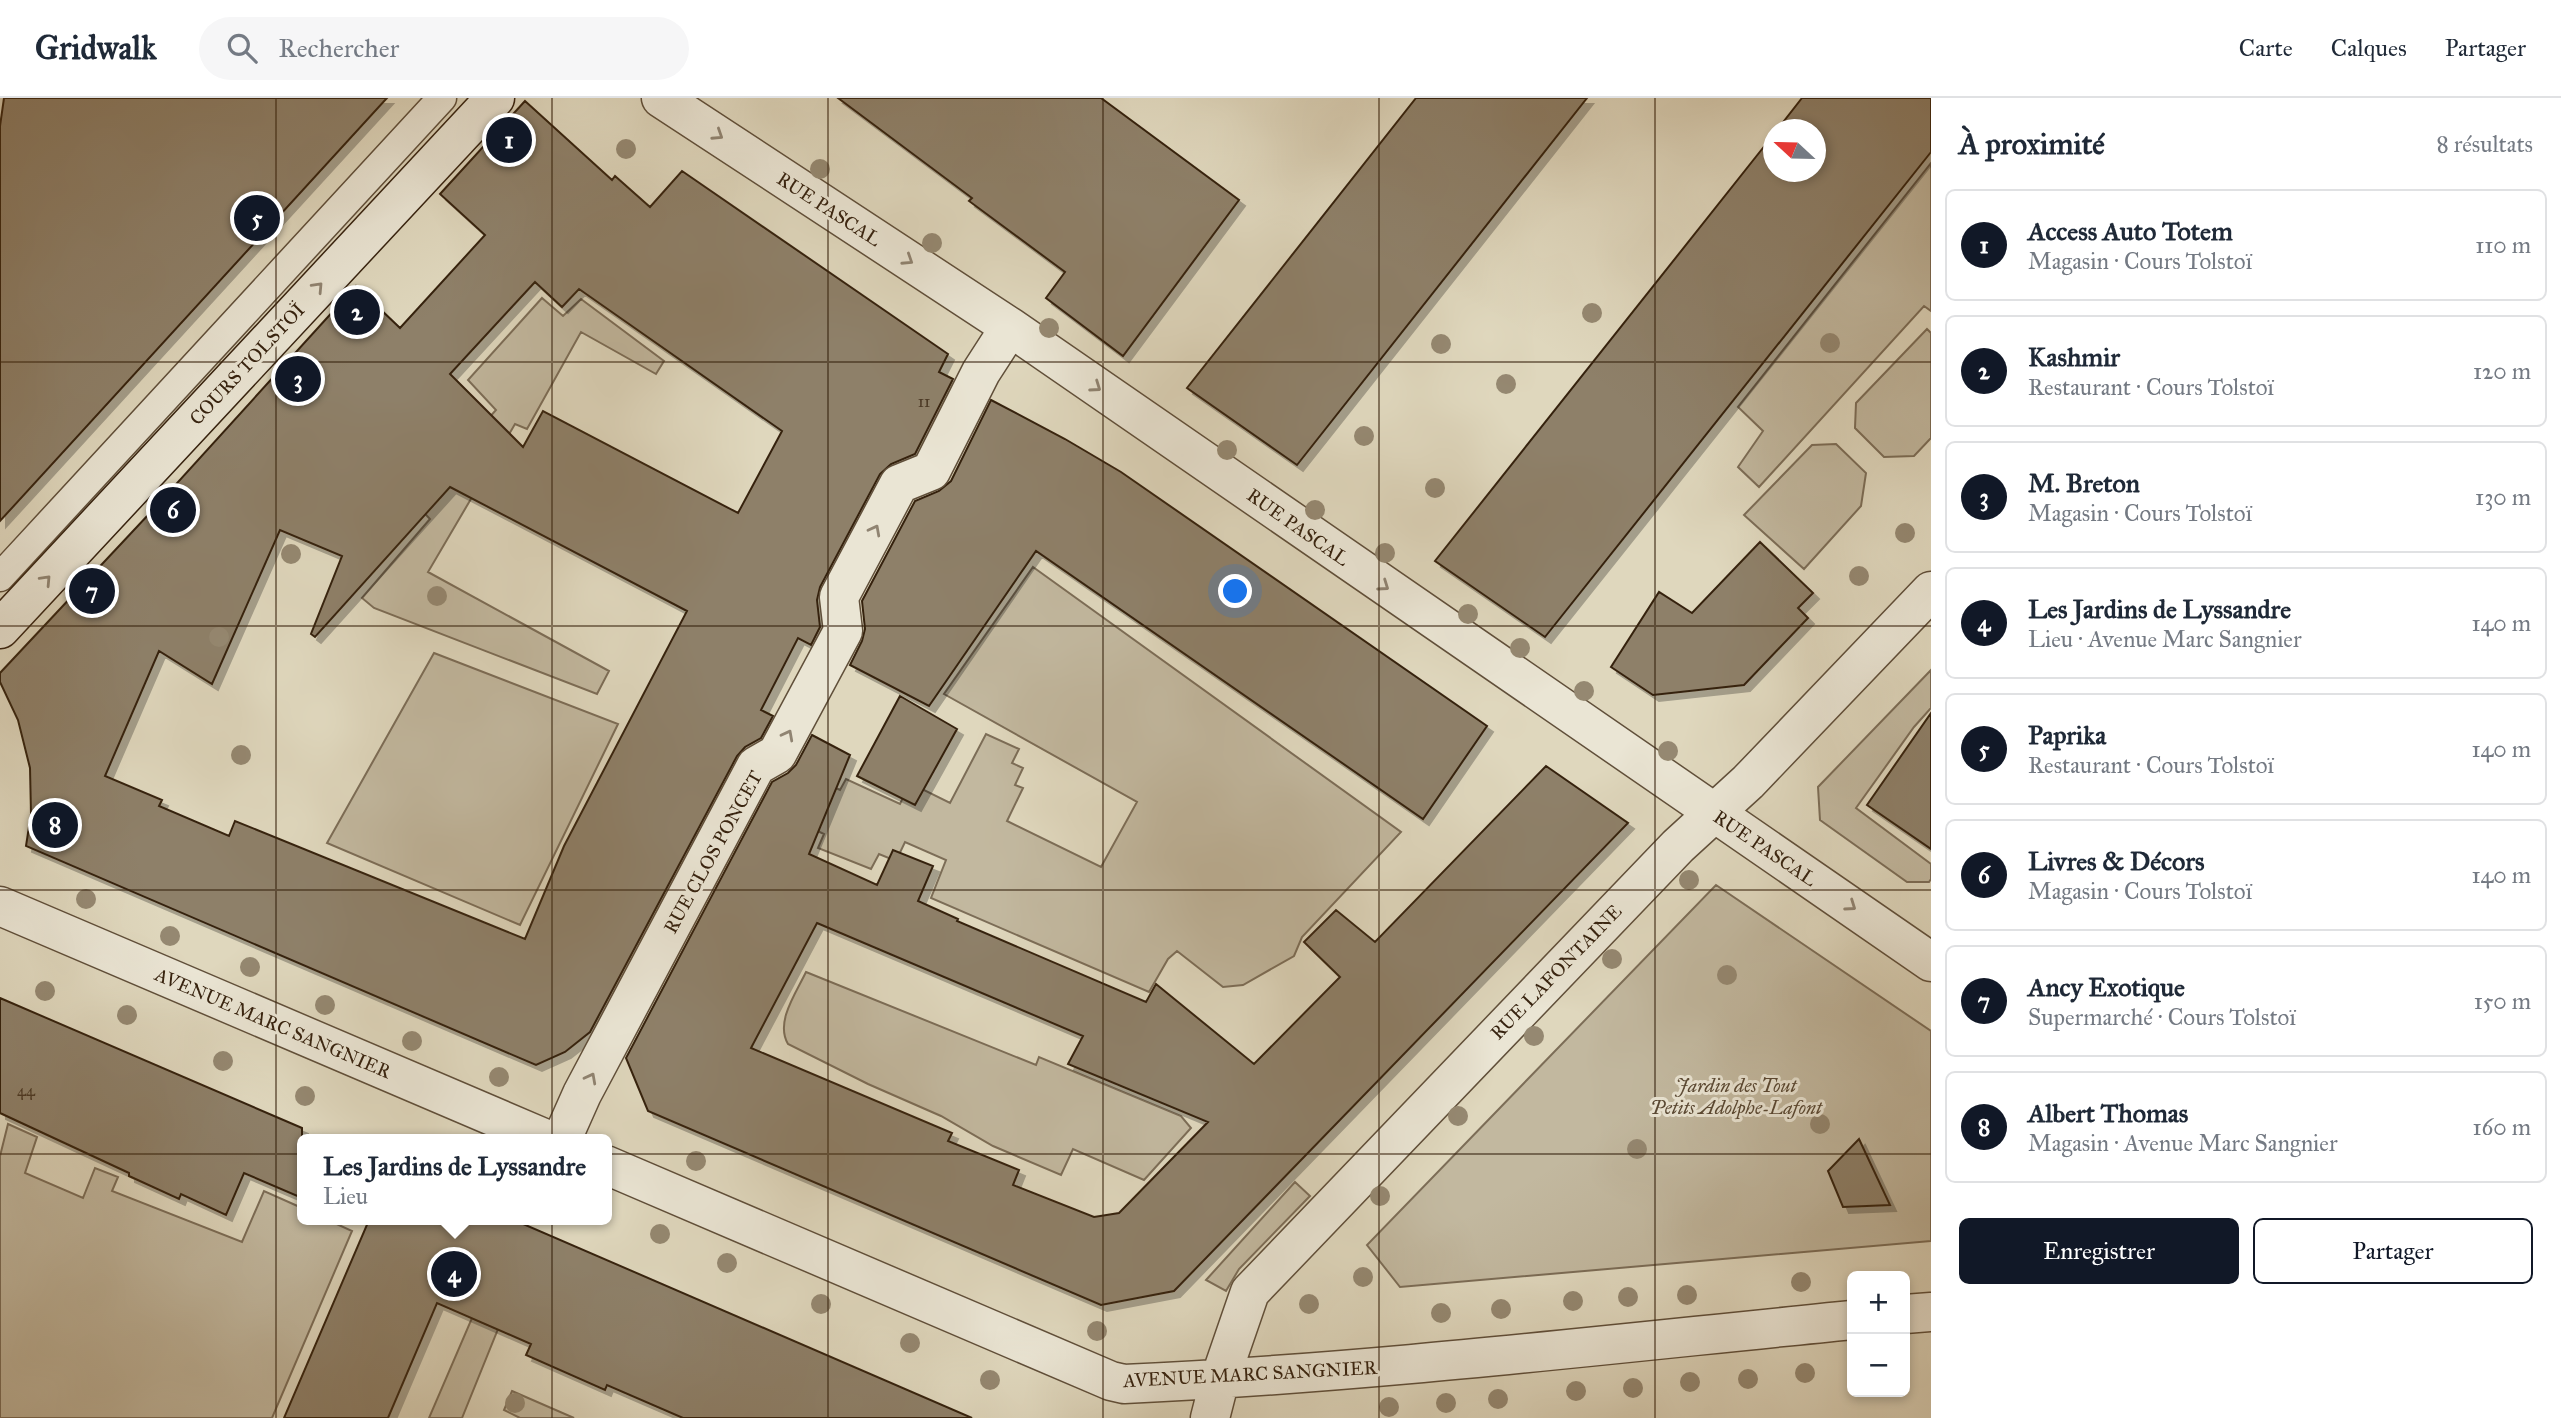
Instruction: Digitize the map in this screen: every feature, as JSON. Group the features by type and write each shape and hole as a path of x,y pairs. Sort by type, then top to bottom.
{"street":[{"name":"COURS TOLSTOÏ","path":"0,629 495,98"},
{"name":"RUE PASCAL","path":"660,98 1010,327 1931,962"},
{"name":"RUE CLOS PONCET","path":"564,1134 582,1094 756,766 778,754 843,631 839,597 899,485 931,471 981,372 1010,327"},
{"name":"RUE LAFONTAINE","path":"1210,1418 1250,1292 1678,846 1748,782 1931,591"},
{"name":"AVENUE MARC SANGNIER","path":"0,906 534,1134"},
{"name":"AVENUE MARC SANGNIER","path":"612,1169 1111,1381 1124,1384 1220,1380 1399,1366 1847,1321"},
{"path":"1910,1314 1931,1312"}],"lane":[{"name":"COURS TOLSTOÏ","path":"0,577 442,98"}],"green space":[{"path":"1931,163 1931,311 1924,306 1759,487 1738,467 1763,431 1738,407"},
{"path":"542,298 563,316 581,299 664,361 656,374 581,332 527,429 515,424 428,572 609,671 597,694 374,608 362,598 430,519 414,502 496,410 468,380"},
{"path":"1927,329 1931,333 1931,438 1914,456 1884,457 1855,428 1856,403"},
{"path":"1836,444 1866,473 1861,506 1804,569 1744,515 1812,445"},
{"path":"1033,567 1401,832 1302,937 1294,956 1243,985 1223,987 1177,951 1168,959 1149,992 931,898 946,860 905,842 896,861 879,854 871,869 818,848 824,834 782,814 735,885 792,768 840,790 846,779 900,804 910,783 950,803 986,734 1019,749 1012,763 1023,768 1015,785 1023,788 1007,821 1101,867 1137,802 944,694"},
{"path":"434,653 618,724 520,925 327,843"},
{"path":"1931,670 1931,708 1914,727 1856,808 1931,864 1929,882 1907,882 1820,820 1818,787"},
{"name":"Jardin des Tout Petits Adolphe-Lafont","path":"1716,885 1931,1031 1931,1241 1400,1287 1367,1245"},
{"path":"806,972 1036,1065 1039,1057 1181,1116 1191,1128 1144,1180 1073,1149 1061,1175 993,1146 941,1116 868,1084 788,1044 785,1017"},
{"path":"8,1124 37,1137 25,1173 83,1198 95,1168 118,1177 112,1191 242,1242 264,1191 297,1206 297,1225 339,1225 352,1231 272,1418 0,1418 0,1156"},
{"path":"1295,1182 1310,1196 1239,1269 1226,1291 1206,1280"},
{"path":"472,1318 498,1329 462,1418 429,1418"},
{"path":"512,1391 574,1418 520,1418 504,1410"}],"building":[{"path":"4,98 387,98 0,521 0,126"},
{"path":"838,98 1101,98 1239,200 1123,356 1046,298 1065,272 969,201 972,198"},
{"path":"1416,98 1587,98 1297,465 1187,388"},
{"path":"1802,98 1931,98 1931,152 1545,637 1435,561 1763,148 1763,182 1826,182 1826,119 1786,119"},
{"path":"525,101 612,180 615,176 650,207 682,171 948,354 939,372 953,379 915,454 891,464 880,474 820,587 817,600 820,627 811,645 798,638 761,710 773,716 761,738 745,747 737,756 590,1032 565,1052 536,1065 26,846 31,814 30,768 18,720 0,682 0,673 356,286 400,328 485,235 440,194","holes":["535,282 562,307 579,289 782,431 738,513 543,411 523,447 450,374","450,487 687,611 564,846 525,939 235,821 229,836 159,806 162,800 105,776 159,651 212,684 280,530 342,556 311,634 315,637"]},
{"path":"991,400 1121,472 1487,726 1423,819 1036,551 929,706 850,665 865,629 862,601 915,501 939,491 951,481"},
{"path":"1760,542 1813,593 1798,608 1808,618 1744,685 1653,695 1611,667 1659,592 1692,613"},
{"path":"900,696 957,729 915,805 857,776"},
{"path":"1931,713 1931,849 1867,805"},
{"path":"812,735 850,755 809,854 877,885 893,850 933,866 918,901 958,919 957,921 1146,1002 1156,984 1254,1064 1340,977 1304,942 1336,910 1375,942 1546,766 1628,823 1174,1291 1101,1305 648,1111 626,1058 772,782 796,765","holes":["817,923 1083,1036 1068,1064 1208,1122 1119,1213 1094,1217 1013,1185 1019,1170 948,1141 952,1133 751,1048"]},
{"path":"0,998 302,1128 302,1134 297,1134 297,1196 244,1173 226,1215 181,1194 179,1199 0,1113"},
{"path":"1859,1139 1890,1205 1843,1207 1828,1171"},
{"path":"367,1225 526,1225 972,1418 683,1418 607,1385 605,1390 526,1355 531,1344 437,1303 388,1418 284,1418"}],"place":[{"name":"Access Auto Totem","path":"509,140"},
{"name":"Paprika","path":"257,218"},
{"name":"Kashmir","path":"357,312"},
{"name":"M. Breton","path":"298,379"},
{"name":"Livres & Décors","path":"173,510"},
{"name":"Ancy Exotique","path":"92,591"},
{"name":"Albert Thomas","path":"55,825"},
{"name":"Les Jardins de Lyssandre","path":"454,1274"}]}
